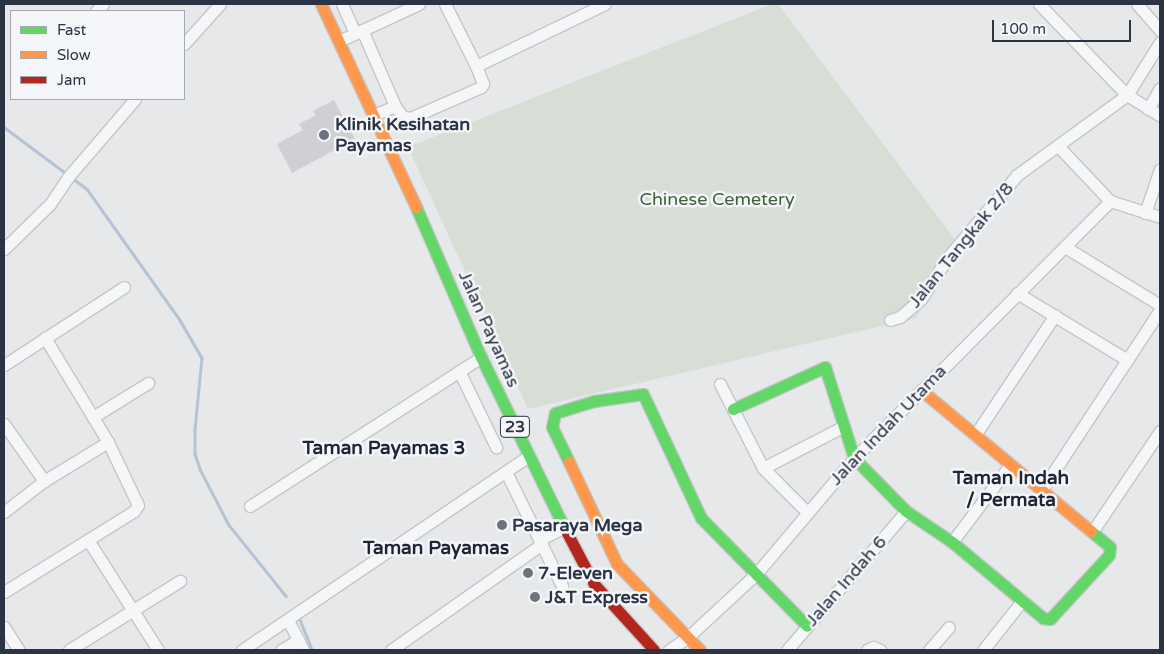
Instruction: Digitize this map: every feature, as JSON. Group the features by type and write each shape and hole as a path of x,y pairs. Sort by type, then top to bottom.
{"main road":[{"name":"Jalan Payamas","path":"321,4 374,116 481,357 564,526 594,584 654,650"},
{"path":"733,409 823,367 827,370 842,427 854,458 906,511 952,542 1042,618 1052,618 1109,555 1108,545 921,390"},
{"path":"700,650 618,564 552,427 551,420 555,413 594,401 643,394 693,507 807,626"}],"street":[{"path":"342,4 359,32 395,106 403,117 410,118 475,92 483,84 445,4"},
{"path":"339,41 418,4"},
{"path":"476,66 605,4"},
{"path":"1040,4 1127,96 1160,116"},
{"path":"1137,4 1160,30"},
{"path":"185,43 217,5"},
{"path":"1127,96 1160,42"},
{"path":"1148,109 1160,88"},
{"name":"Jalan Tangkak 2/8","path":"890,320 900,317 921,299 948,257 1017,175 1127,96"},
{"path":"4,249 50,204 66,180 134,100"},
{"path":"374,116 395,106"},
{"path":"1058,146 1110,202 1160,217"},
{"path":"1146,213 1160,168"},
{"name":"Jalan Indah Utama","path":"669,650 688,638 756,574 854,458 1110,202"},
{"path":"1065,247 1160,305"},
{"path":"4,365 124,287"},
{"path":"1017,293 1127,360"},
{"path":"1041,491 1160,310"},
{"path":"975,436 1055,315"},
{"path":"4,592 88,540 138,506 108,442 45,338"},
{"path":"250,506 481,357"},
{"path":"459,371 496,446"},
{"path":"93,417 148,383"},
{"path":"720,384 763,468 807,512"},
{"path":"4,424 44,481"},
{"path":"763,468 842,427"},
{"path":"1092,532 1160,430"},
{"path":"4,512 44,481 108,442"},
{"path":"242,650 530,456"},
{"path":"952,542 1010,465"},
{"path":"506,472 562,586"},
{"name":"Jalan Indah 6","path":"787,650 906,511"},
{"path":"391,650 564,526"},
{"path":"88,540 158,650"},
{"path":"69,650 180,581"},
{"path":"983,650 1022,601"},
{"path":"281,650 300,645 288,620"},
{"path":"929,650 949,626"},
{"path":"4,627 19,650"},
{"path":"867,650 872,646 880,650"}],"green space":[{"name":"Chinese Cemetery","path":"772,4 778,4 960,246 916,318 528,409 408,147"}],"building":[{"name":"Klinik Kesihatan Payamas","path":"334,100 355,139 292,173 277,144 303,130 299,124 316,115 313,111"}],"waterway":[{"path":"4,127 67,174"},
{"path":"71,177 87,189 180,320 202,358 195,430 195,454 201,471 229,525 286,596"},
{"path":"299,617 312,650"}],"traffic: fast":[{"path":"416,207 481,357 563,525"},
{"path":"733,409 825,367 854,458 906,511 952,542 1043,618 1050,619 1109,555 1110,547 1091,531"},
{"path":"569,462 552,427 555,413 594,401 643,394 701,518 807,626"}],"traffic: slow":[{"path":"321,4 416,207"},
{"path":"921,390 1091,531"},
{"path":"569,462 617,564 700,650"}],"traffic: jam":[{"path":"563,525 594,584 654,650"}],"place":[{"name":"Klinik Kesihatan Payamas","path":"324,135"},
{"name":"Pasaraya Mega","path":"502,525"},
{"name":"7-Eleven","path":"528,573"},
{"name":"J&T Express","path":"535,597"}],"district":[{"name":"Taman Payamas 3","path":"384,449"},
{"name":"Taman Indah / Permata","path":"1011,490"},
{"name":"Taman Payamas","path":"436,549"}]}
